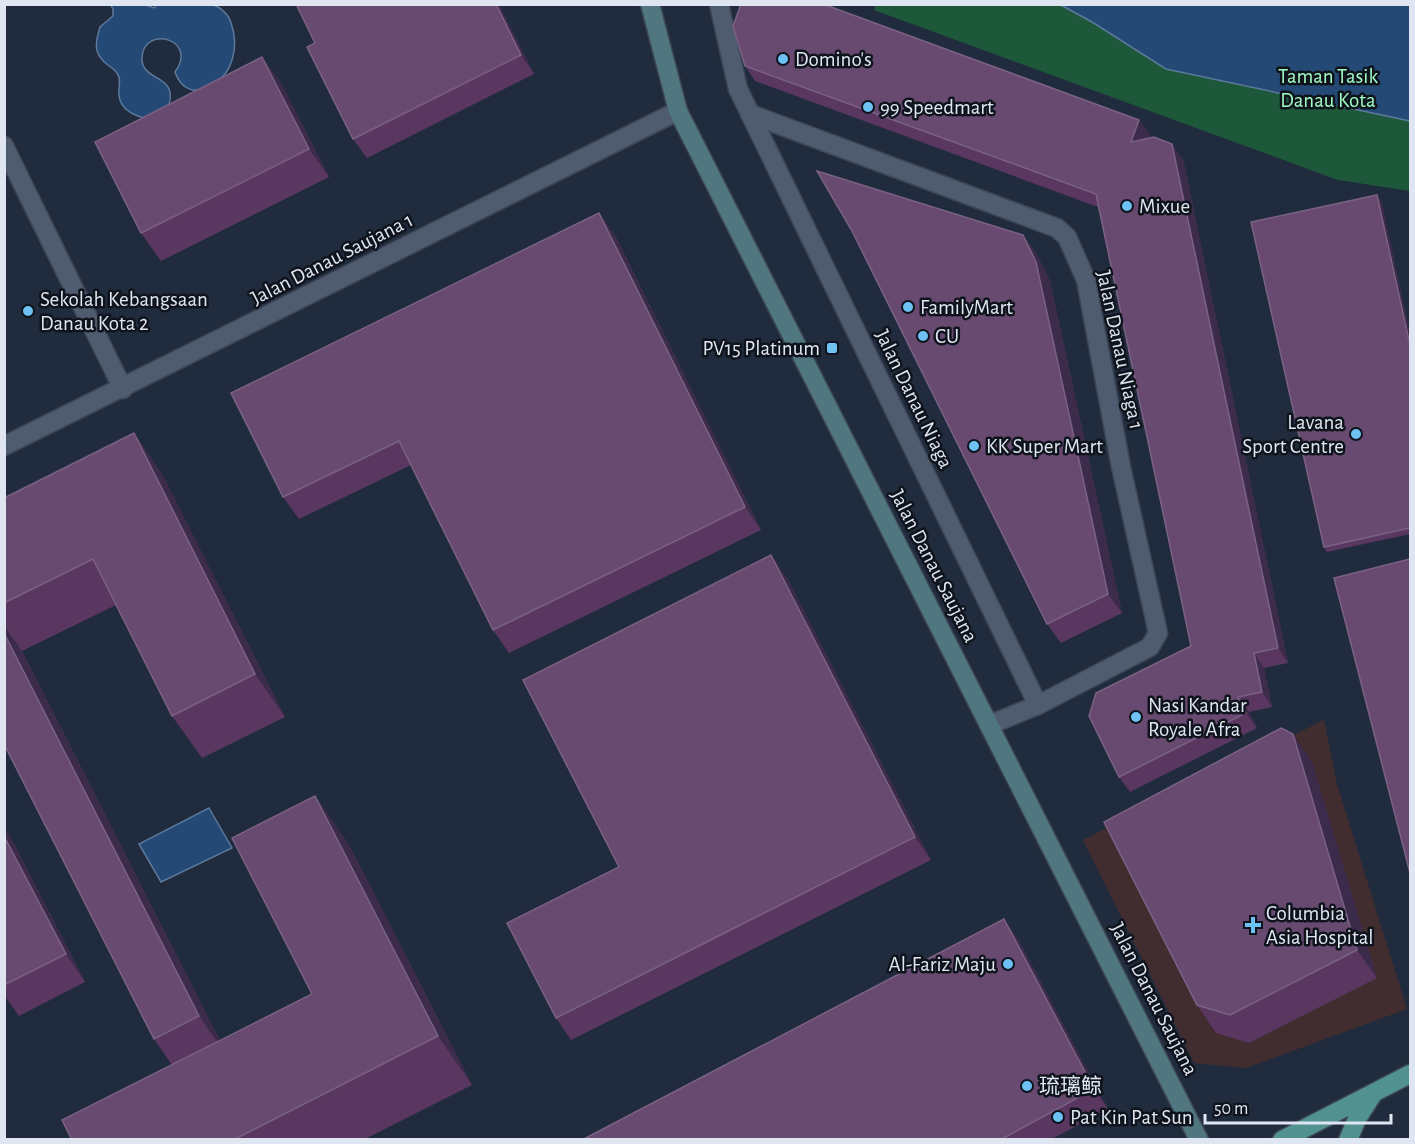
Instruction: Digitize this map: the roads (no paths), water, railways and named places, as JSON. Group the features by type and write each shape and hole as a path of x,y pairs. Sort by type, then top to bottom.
{"main road":[{"path":"1282,1140 1410,1074"},
{"path":"1348,1140 1357,1119 1374,1092"}],"street":[{"name":"Jalan Danau Niaga","path":"718,4 738,89 1038,705"},
{"name":"Jalan Danau Saujana","path":"652,5 678,111 1199,1140"},
{"name":"Jalan Danau Saujana 1","path":"4,446 123,389 678,111"},
{"name":"Jalan Danau Niaga 1","path":"750,114 1057,228 1067,237 1086,280 1121,467 1158,633 1150,647 1038,705 989,725"},
{"path":"4,146 123,389"}],"water":[{"path":"199,3 218,7 230,20 235,42 232,59 226,73 216,84 204,89 193,90 182,84 175,72 181,61 176,44 169,40 152,41 145,47 142,57 143,65 168,88 169,105 144,118 129,112 120,101 120,80 117,73 103,61 96,48 100,27 113,16 110,4 146,5 154,8 157,5"},
{"path":"1061,5 1410,5 1410,121 1166,69"},
{"path":"209,808 232,848 161,882 139,844"}],"place":[{"name":"Domino's","path":"783,59"},
{"name":"99 Speedmart","path":"868,107"},
{"name":"Mixue","path":"1127,206"},
{"name":"FamilyMart","path":"908,307"},
{"name":"Sekolah Kebangsaan Danau Kota 2","path":"28,311"},
{"name":"CU","path":"923,336"},
{"name":"PV15 Platinum","path":"832,348"},
{"name":"Lavana Sport Centre","path":"1356,434"},
{"name":"KK Super Mart","path":"974,446"},
{"name":"Nasi Kandar Royale Afra","path":"1136,717"},
{"name":"Columbia Asia Hospital","path":"1253,925"},
{"name":"Al-Fariz Maju","path":"1008,964"},
{"name":"琉璃鲸","path":"1027,1086"},
{"name":"Pat Kin Pat Sun","path":"1058,1117"}],"park label":[{"name":"Taman Tasik Danau Kota","path":"1328,88"}]}
